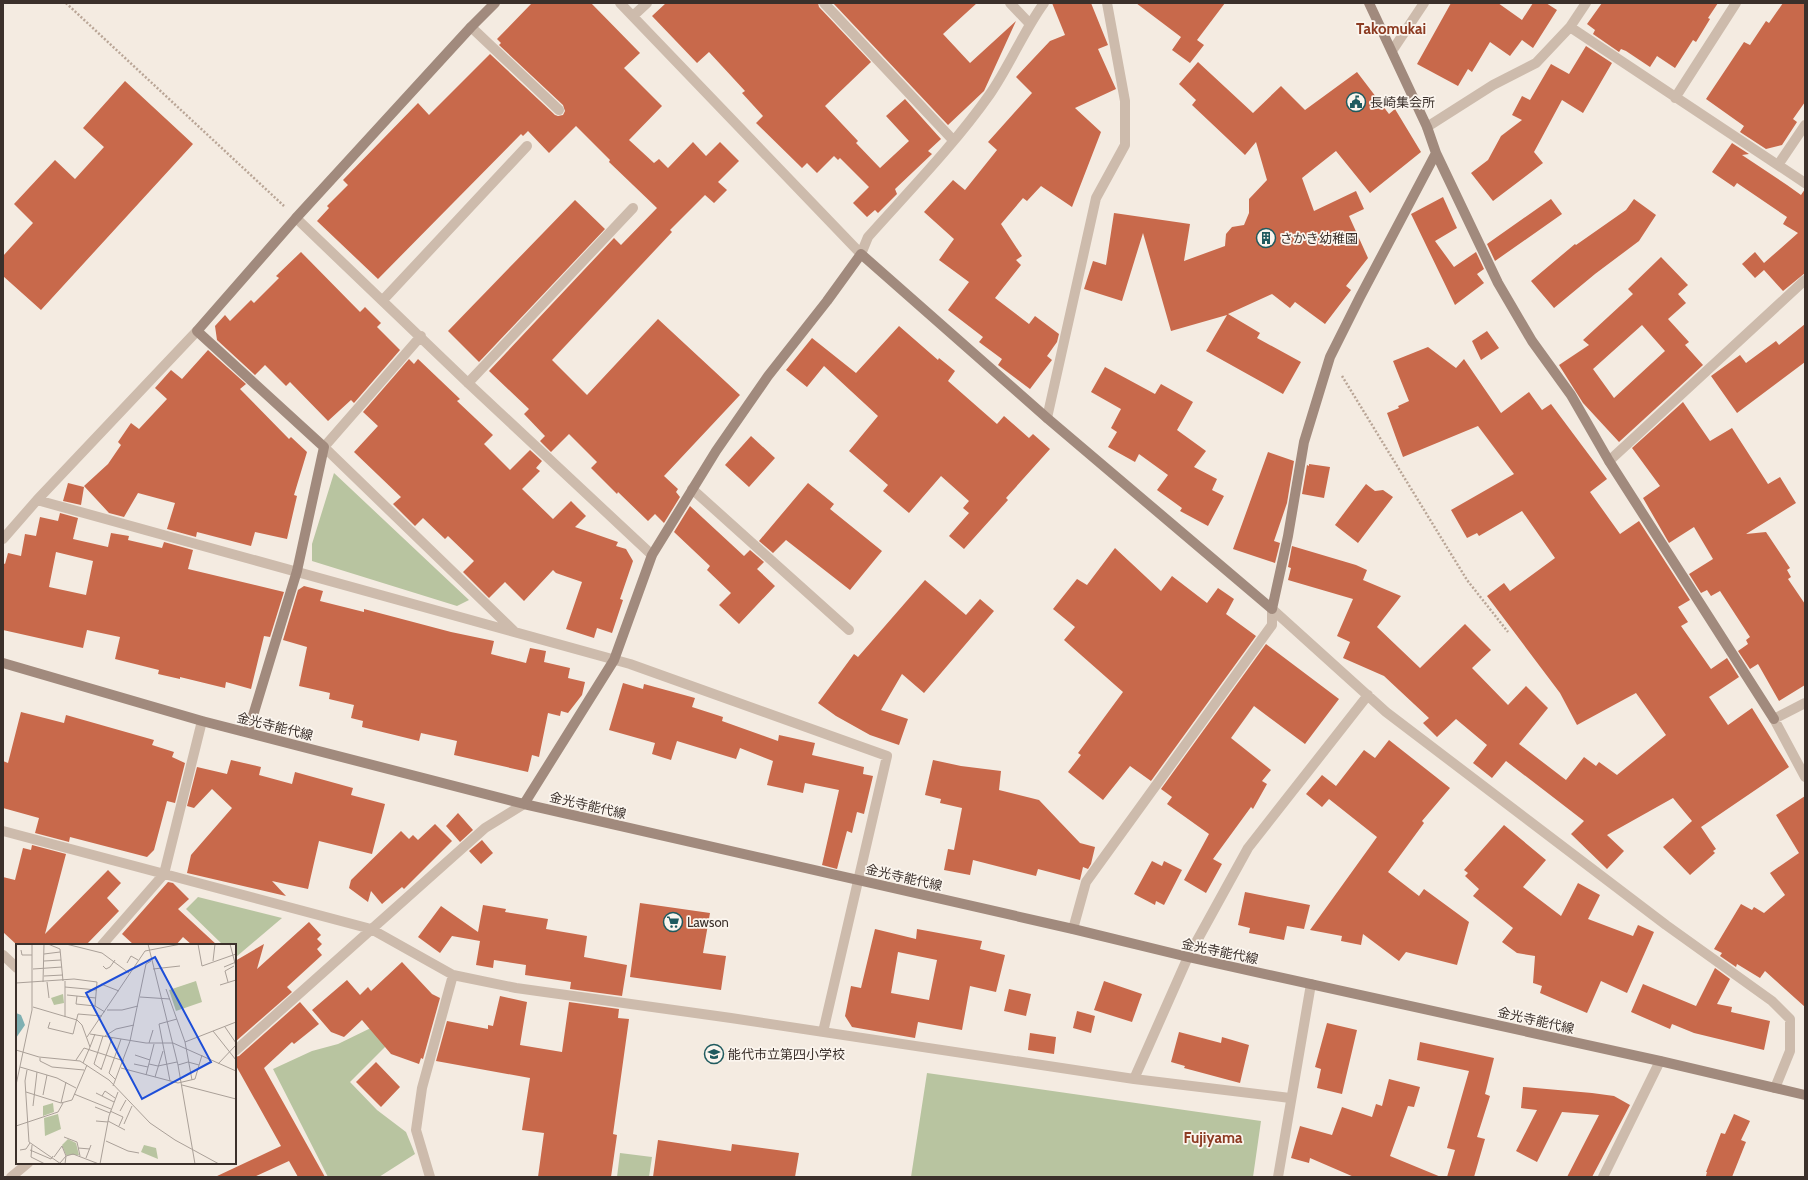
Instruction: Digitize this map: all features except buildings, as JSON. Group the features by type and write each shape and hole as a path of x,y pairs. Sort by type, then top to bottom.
{"street":[{"path":"3,539 37,500 197,331 296,218 471,27 495,3"},
{"path":"620,3 861,254 1047,418 1272,609 1392,716 1660,920 1772,1001 1790,1019 1790,1051 1775,1088"},
{"path":"633,16 647,3"},
{"path":"824,3 953,140"},
{"path":"1010,3 1030,23"},
{"path":"236,1050 485,828 524,804 614,660 652,555 716,451 768,376 827,301 861,254 868,238 953,140 990,93 1030,23 1044,3"},
{"path":"1047,418 1096,198 1125,145 1125,101 1107,3"},
{"path":"1370,3 1427,127 1436,154 1498,283 1532,341 1571,395 1609,461 1774,719 1805,777"},
{"path":"1392,51 1424,3"},
{"path":"1427,127 1493,85 1536,63 1570,28 1586,3"},
{"path":"1675,98 1736,3"},
{"path":"471,27 559,110"},
{"path":"1570,28 1805,183"},
{"path":"1778,165 1805,125"},
{"path":"383,300 527,146"},
{"path":"1073,929 1086,882 1272,625 1272,609 1288,536 1304,442 1330,357 1436,154"},
{"path":"468,383 633,208"},
{"path":"296,218 421,336 468,383 652,555"},
{"path":"1609,461 1805,280"},
{"path":"197,331 324,447 517,634"},
{"path":"248,732 297,571 324,447 421,336"},
{"path":"692,489 849,630"},
{"path":"37,500 297,571 517,634 579,649 887,756 860,881 823,1032"},
{"name":"金光寺能代線","path":"3,663 202,721 524,804 1073,929 1188,957 1660,1061 1805,1095"},
{"path":"1134,1078 1188,957 1248,848 1368,695"},
{"path":"1774,719 1805,703"},
{"path":"108,943 164,874 202,721"},
{"path":"3,831 372,929 454,975 516,988 1134,1078 1290,1098"},
{"path":"3,955 16,967"},
{"path":"430,1177 416,1130 422,1088 454,975"},
{"path":"1278,1177 1290,1098 1311,984"},
{"path":"1603,1177 1660,1061"},
{"path":"11,1177 27,1164"}],"path":[{"path":"66,3 296,218"},
{"path":"1330,357 1467,580 1508,632"}],"green space":[{"path":"334,473 469,600 457,606 312,561 312,544"},
{"path":"198,897 282,918 236,957 236,944 222,944 186,909"},
{"path":"381,1023 386,1046 350,1082 377,1110 406,1132 415,1154 379,1177 328,1177 273,1069 312,1051 338,1044"},
{"path":"927,1073 1261,1121 1253,1177 911,1177"},
{"path":"620,1153 652,1157 649,1177 617,1177"}],"place":[{"name":"長崎集会所","path":"1356,102"},
{"name":"さかき幼稚園","path":"1266,238"},
{"name":"Lawson","path":"673,922"},
{"name":"能代市立第四小学校","path":"714,1054"}],"district":[{"name":"Takomukai","path":"1391,29"},
{"name":"Fujiyama","path":"1213,1138"}]}
